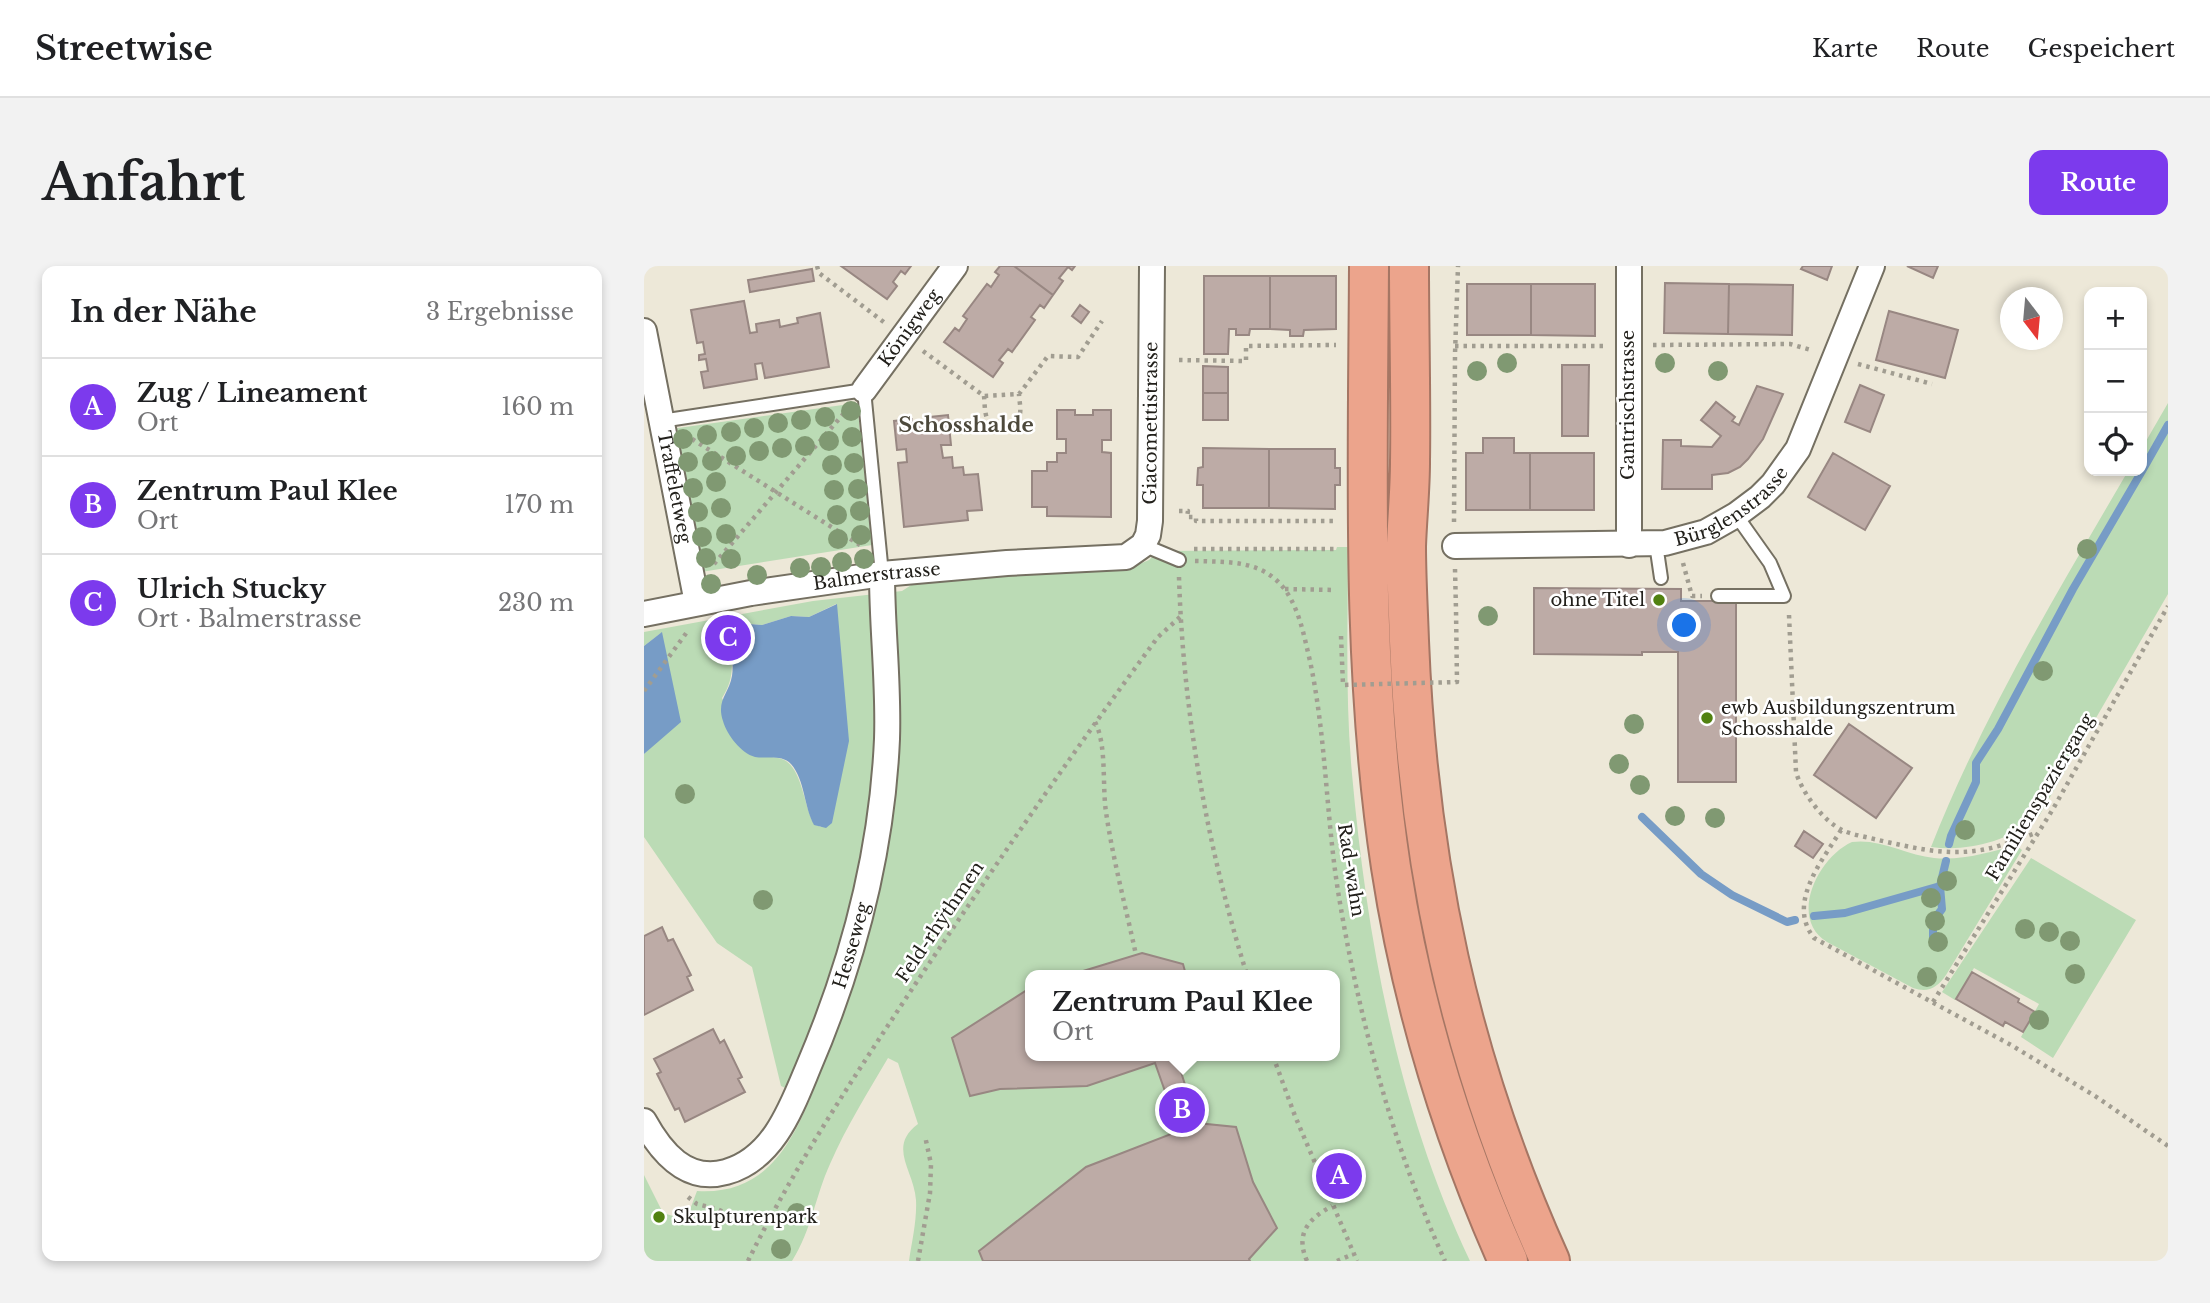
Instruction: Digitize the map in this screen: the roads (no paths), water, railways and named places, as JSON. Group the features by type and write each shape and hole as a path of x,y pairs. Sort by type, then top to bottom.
{"highway":[{"path":"1369,266 1368,550 1371,644 1377,741 1390,855 1402,929 1430,1050 1470,1169 1508,1261"},
{"path":"1409,266 1410,464 1406,548 1415,737 1430,860 1440,920 1468,1041 1485,1097 1527,1210 1550,1261"},
{"path":"1410,464 1433,266"}],"street":[{"name":"Königweg","path":"864,390 955,266"},
{"name":"Giacomettistrasse","path":"1143,545 1150,528 1151,510 1152,266"},
{"name":"Gantrischstrasse","path":"1629,266 1629,545"},
{"name":"Bürglenstrasse","path":"1455,534 1629,545 1656,544 1695,536 1736,515 1760,497 1793,457 1804,437 1872,266"},
{"name":"Traffeletweg","path":"644,331 697,603"},
{"name":"Balmerstrasse","path":"644,614 798,585 882,574 1007,563 1114,559 1132,555 1143,545"},
{"name":"Hesseweg","path":"644,1121 663,1152 677,1164 700,1174 721,1174 747,1164 761,1152 780,1127 797,1094 851,952 878,835 887,737 882,574"}],"lane":[{"path":"661,421 864,390 882,574"},
{"path":"1718,596 1784,596 1770,563 1736,515"},
{"path":"1656,544 1661,578"},
{"path":"1143,545 1179,560"}],"water":[{"path":"837,604 849,741 832,823 826,828 814,825 796,770 791,764 783,759 755,757 745,752 728,732 721,708 733,671 728,638 736,628 749,624 762,625 791,616 809,617"},
{"path":"662,632 681,722 644,754 644,646"}],"waterway":[{"path":"2147,462 2168,425"},
{"path":"1949,844 1976,782 1976,763 1998,729 2073,589 2139,476"},
{"path":"1642,817 1701,874 1732,895 1787,922 1795,920"},
{"path":"1933,942 1933,921 1942,909 1940,886 1946,861"},
{"path":"1814,916 1845,913 1940,886"}],"place":[{"name":"ohne Titel","path":"1659,600"},
{"name":"Ulrich Stucky","path":"728,638"},
{"name":"ewb Ausbildungszentrum Schosshalde","path":"1707,718"},
{"name":"Zentrum Paul Klee","path":"1182,1110"},
{"name":"Zug / Lineament","path":"1339,1176"},
{"name":"Skulpturenpark","path":"659,1217"}],"district":[{"name":"Schosshalde","path":"966,425"}]}
